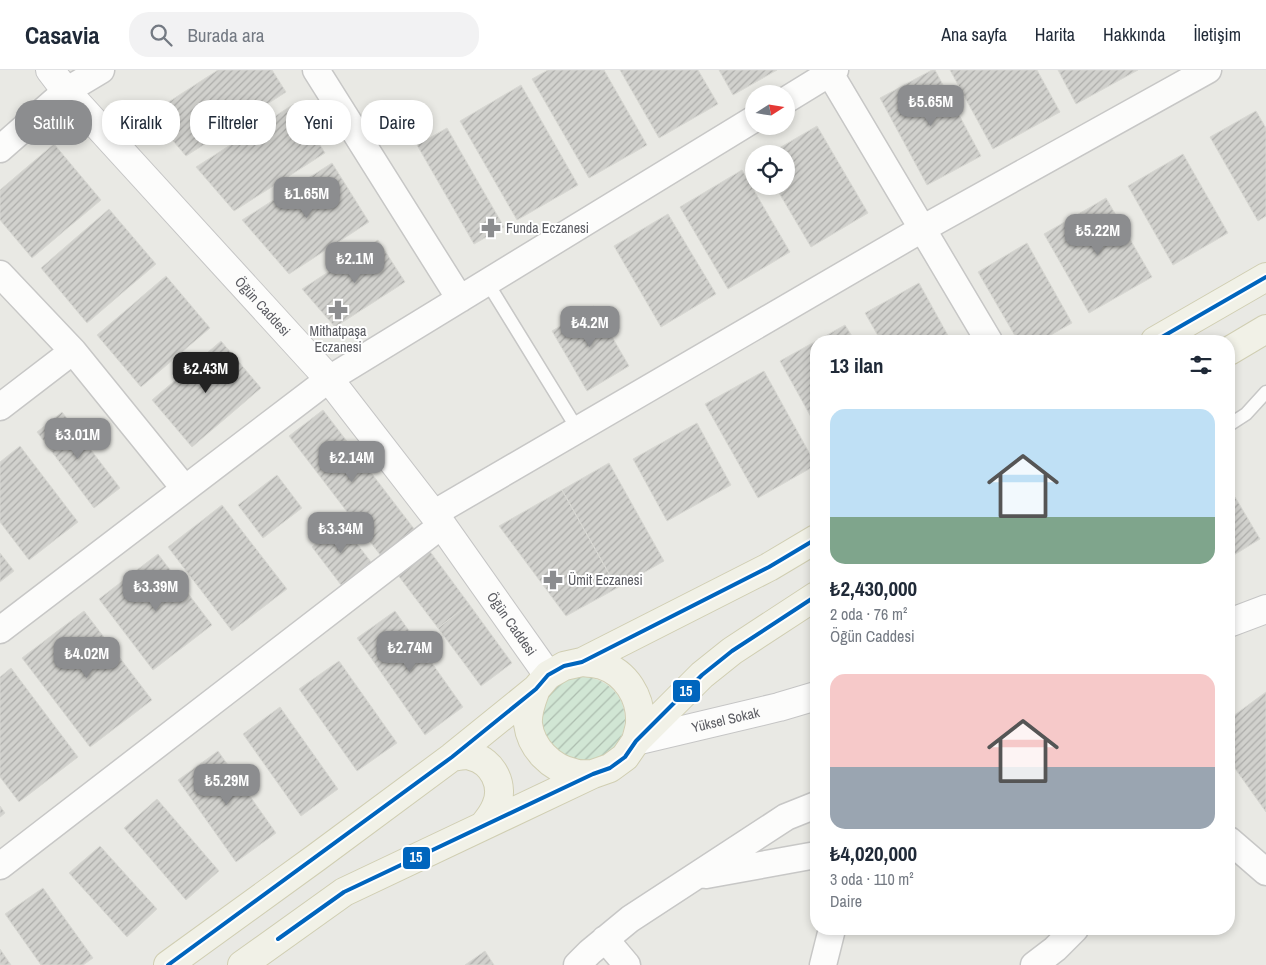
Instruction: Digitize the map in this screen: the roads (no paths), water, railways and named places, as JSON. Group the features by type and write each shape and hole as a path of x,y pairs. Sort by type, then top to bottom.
{"main road":[{"path":"1165,335 1266,277"},
{"path":"1235,347 1266,329"},
{"path":"168,965 452,757 564,666 582,662 770,567 810,543"},
{"path":"242,965 344,892 593,774 610,768 625,757 636,741 702,675 732,651 809,602"},
{"path":"582,662 601,664 618,673 631,687 638,704 640,723 636,741"},
{"path":"542,682 530,706 528,724 533,742 544,757 558,768 575,774 593,774"},
{"path":"452,757 470,755 483,760 496,777 499,793 497,805 483,826"}],"street":[{"path":"0,149 58,80 101,70"},
{"path":"316,70 460,299"},
{"path":"0,866 438,519 578,430 922,229 1208,70"},
{"path":"795,94 831,71 985,335"},
{"name":"Öğün Caddesi","path":"58,80 330,379 438,519 542,682"},
{"path":"0,630 330,379 745,124"},
{"path":"0,274 73,351 185,489"},
{"path":"0,408 73,351"},
{"path":"1235,621 1266,609"},
{"name":"Yüksel Sokak","path":"636,741 810,698"},
{"path":"577,965 630,919 786,817 810,807"},
{"path":"1235,845 1266,872"},
{"path":"695,877 810,856"},
{"path":"824,965 831,935"},
{"path":"1034,965 1055,949 1069,935"},
{"path":"605,939 627,965"}],"lane":[{"path":"487,282 578,430"},
{"path":"1235,421 1246,414 1266,392"}],"place":[{"name":"Funda Eczanesi","path":"491,228"},
{"name":"Mithatpaşa Eczanesi","path":"338,310"},
{"name":"Ümit Eczanesi","path":"553,580"}]}
